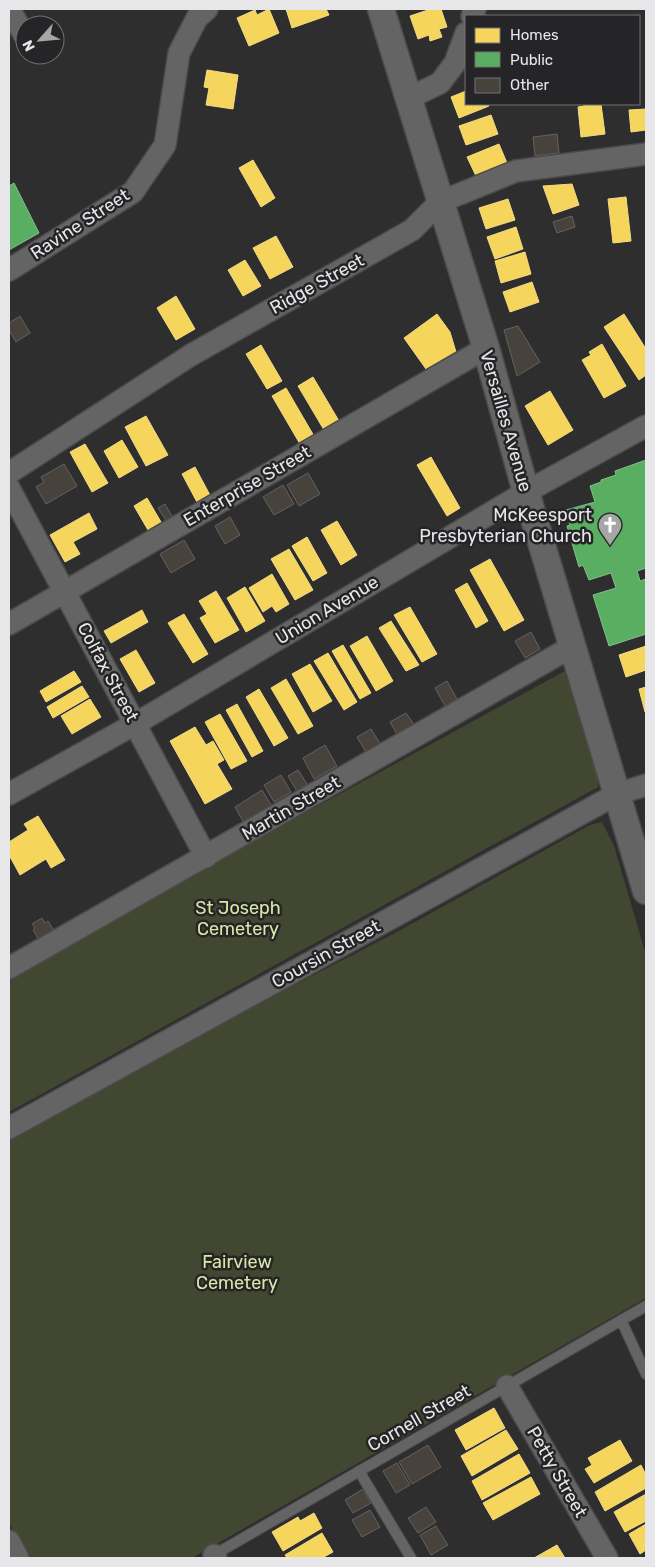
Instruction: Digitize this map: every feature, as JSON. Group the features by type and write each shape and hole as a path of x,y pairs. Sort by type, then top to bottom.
{"street":[{"name":"Ravine Street","path":"9,270 133,192 165,145 179,53 197,18 207,9"},
{"name":"Versailles Avenue","path":"381,9 486,348 526,492 646,890"},
{"path":"409,98 440,82 455,63 465,36"},
{"name":"Ridge Street","path":"9,473 191,355 412,230 440,202 516,171 646,154"},
{"name":"Enterprise Street","path":"9,624 486,348"},
{"name":"Union Avenue","path":"9,794 135,724 526,492 646,426"},
{"name":"Colfax Street","path":"9,488 206,857"},
{"name":"Martin Street","path":"9,968 573,646"},
{"name":"Coursin Street","path":"9,1128 617,794 646,785"},
{"name":"Petty Street","path":"507,1386 607,1558"},
{"path":"9,1541 18,1558"}],"lane":[{"name":"Cornell Street","path":"213,1557 646,1306"},
{"path":"621,1320 646,1374"},
{"path":"359,1471 411,1558"}],"green space":[{"name":"St Joseph Cemetery","path":"565,671 598,778 598,787 9,1112 9,981 208,866"},
{"name":"Fairview Cemetery","path":"602,822 614,846 646,955 646,1298 192,1558 28,1558 9,1523 9,1140 238,1014 395,933 590,825"}],"building: Homes":[{"path":"269,9 279,33 249,46 237,18 255,10 257,15"},
{"path":"286,9 326,9 329,15 292,28"},
{"path":"431,9 441,9 447,27 439,29 442,37 430,41 429,35 418,39 410,16"},
{"path":"207,70 238,75 233,109 206,105 209,88 204,87"},
{"path":"465,91 465,105 489,106 459,118 451,97"},
{"path":"601,105 605,134 581,137 578,107"},
{"path":"646,109 646,130 631,132 629,110"},
{"path":"491,115 498,134 466,145 459,126"},
{"path":"499,144 507,163 476,176 467,157"},
{"path":"253,160 275,198 261,207 239,168"},
{"path":"572,184 579,205 553,214 543,186"},
{"path":"626,197 631,241 613,243 608,199"},
{"path":"508,199 515,220 486,229 479,208"},
{"path":"516,227 523,249 495,259 487,237"},
{"path":"276,236 293,267 270,279 253,248"},
{"path":"525,252 531,274 501,283 495,261"},
{"path":"245,260 261,286 243,296 228,270"},
{"path":"532,282 539,302 510,312 503,292"},
{"path":"176,296 195,329 176,340 157,308"},
{"path":"437,314 450,332 456,352 426,369 404,338"},
{"path":"624,314 646,349 646,375 639,380 604,327"},
{"path":"602,344 626,386 604,398 582,360 591,355 589,352"},
{"path":"261,345 282,381 267,389 246,354"},
{"path":"313,377 339,421 324,430 298,386"},
{"path":"286,388 314,436 300,444 272,396"},
{"path":"550,391 573,430 548,445 525,406"},
{"path":"146,416 168,455 146,466 125,427"},
{"path":"122,440 138,467 119,478 104,451"},
{"path":"85,444 108,483 92,492 70,452"},
{"path":"431,457 460,508 447,516 417,465"},
{"path":"195,467 211,497 198,504 182,474"},
{"path":"147,498 161,522 148,530 134,506"},
{"path":"89,513 97,529 73,542 80,554 65,562 50,535"},
{"path":"337,521 357,555 341,565 321,530"},
{"path":"307,537 327,573 313,581 292,546"},
{"path":"289,549 313,590 295,600 271,559"},
{"path":"490,559 524,620 504,631 470,570"},
{"path":"272,574 289,604 276,612 272,606 263,612 249,588"},
{"path":"467,583 488,621 476,628 455,590"},
{"path":"245,587 265,621 246,632 227,598"},
{"path":"216,591 239,630 215,643 200,618 207,614 199,601"},
{"path":"410,607 437,654 422,662 394,615"},
{"path":"142,610 148,622 111,643 104,631"},
{"path":"184,614 208,654 193,663 168,623"},
{"path":"391,621 419,665 406,671 379,628"},
{"path":"367,636 393,681 376,691 350,646"},
{"path":"343,645 371,693 360,699 332,651"},
{"path":"646,646 646,670 626,677 619,655"},
{"path":"136,650 155,683 139,692 120,659"},
{"path":"328,653 357,702 344,710 314,661"},
{"path":"310,664 332,701 313,712 292,674"},
{"path":"74,671 81,682 46,702 40,691"},
{"path":"286,679 313,726 298,734 271,688"},
{"path":"82,686 89,697 53,718 47,707"},
{"path":"646,687 646,711 645,712 639,689"},
{"path":"259,689 288,738 274,746 246,697"},
{"path":"90,699 101,717 72,734 61,716"},
{"path":"237,704 263,751 252,757 226,710"},
{"path":"220,714 247,761 231,769 205,722"},
{"path":"195,727 206,745 213,741 224,760 217,764 232,789 205,804 170,741"},
{"path":"38,816 65,860 51,868 46,859 20,875 9,855 9,842 28,830 24,824"},
{"path":"494,1408 505,1428 466,1450 455,1430"},
{"path":"506,1430 518,1449 472,1476 461,1456"},
{"path":"620,1440 632,1461 594,1483 585,1469 592,1465 588,1458"},
{"path":"519,1454 530,1473 482,1500 472,1481"},
{"path":"641,1465 646,1475 646,1488 605,1511 595,1492"},
{"path":"531,1477 540,1494 493,1520 483,1503"},
{"path":"646,1494 646,1521 625,1532 614,1512"},
{"path":"314,1513 322,1528 283,1551 272,1532 298,1517 300,1521"},
{"path":"646,1524 646,1550 640,1554 629,1534"},
{"path":"322,1533 333,1552 322,1558 287,1558 285,1555"},
{"path":"557,1545 565,1558 534,1558"}],"building: Public":[{"path":"14,183 39,233 9,250 9,186"},
{"name":"McKeesport Presbyterian Church","path":"646,460 646,568 637,571 640,581 646,579 646,634 609,646 593,595 616,588 611,573 589,580 583,565 579,567 567,526 570,525 566,510 595,502 590,486 616,475 615,471"}],"building: Other":[{"path":"557,134 559,153 535,156 533,137"},
{"path":"572,216 575,227 557,233 553,222"},
{"path":"20,316 30,333 16,342 9,330 9,323"},
{"path":"518,326 540,362 517,376 504,330"},
{"path":"64,464 77,486 46,504 36,487 44,482 41,477"},
{"path":"308,473 320,494 299,506 287,485"},
{"path":"283,485 294,504 274,515 263,497"},
{"path":"165,504 173,518 167,522 158,508"},
{"path":"230,517 240,535 225,544 215,526"},
{"path":"184,540 195,559 171,573 160,554"},
{"path":"531,632 540,649 525,658 515,641"},
{"path":"447,681 457,699 445,706 435,688"},
{"path":"406,713 415,726 398,736 390,722"},
{"path":"371,729 381,745 367,754 357,737"},
{"path":"325,745 337,766 314,779 303,758"},
{"path":"298,770 309,787 298,793 288,776"},
{"path":"281,775 291,792 274,802 264,785"},
{"path":"262,790 273,808 245,825 235,807"},
{"path":"42,918 45,923 48,921 56,934 41,943 33,930 35,928 32,924"},
{"path":"428,1445 441,1467 412,1484 399,1462"},
{"path":"397,1463 410,1485 396,1493 383,1471"},
{"path":"363,1489 371,1503 353,1513 345,1500"},
{"path":"426,1507 436,1522 418,1533 408,1518"},
{"path":"370,1510 380,1527 362,1537 352,1520"},
{"path":"436,1526 448,1545 431,1555 420,1535"}],"place":[{"name":"McKeesport Presbyterian Church","path":"610,546"}]}
